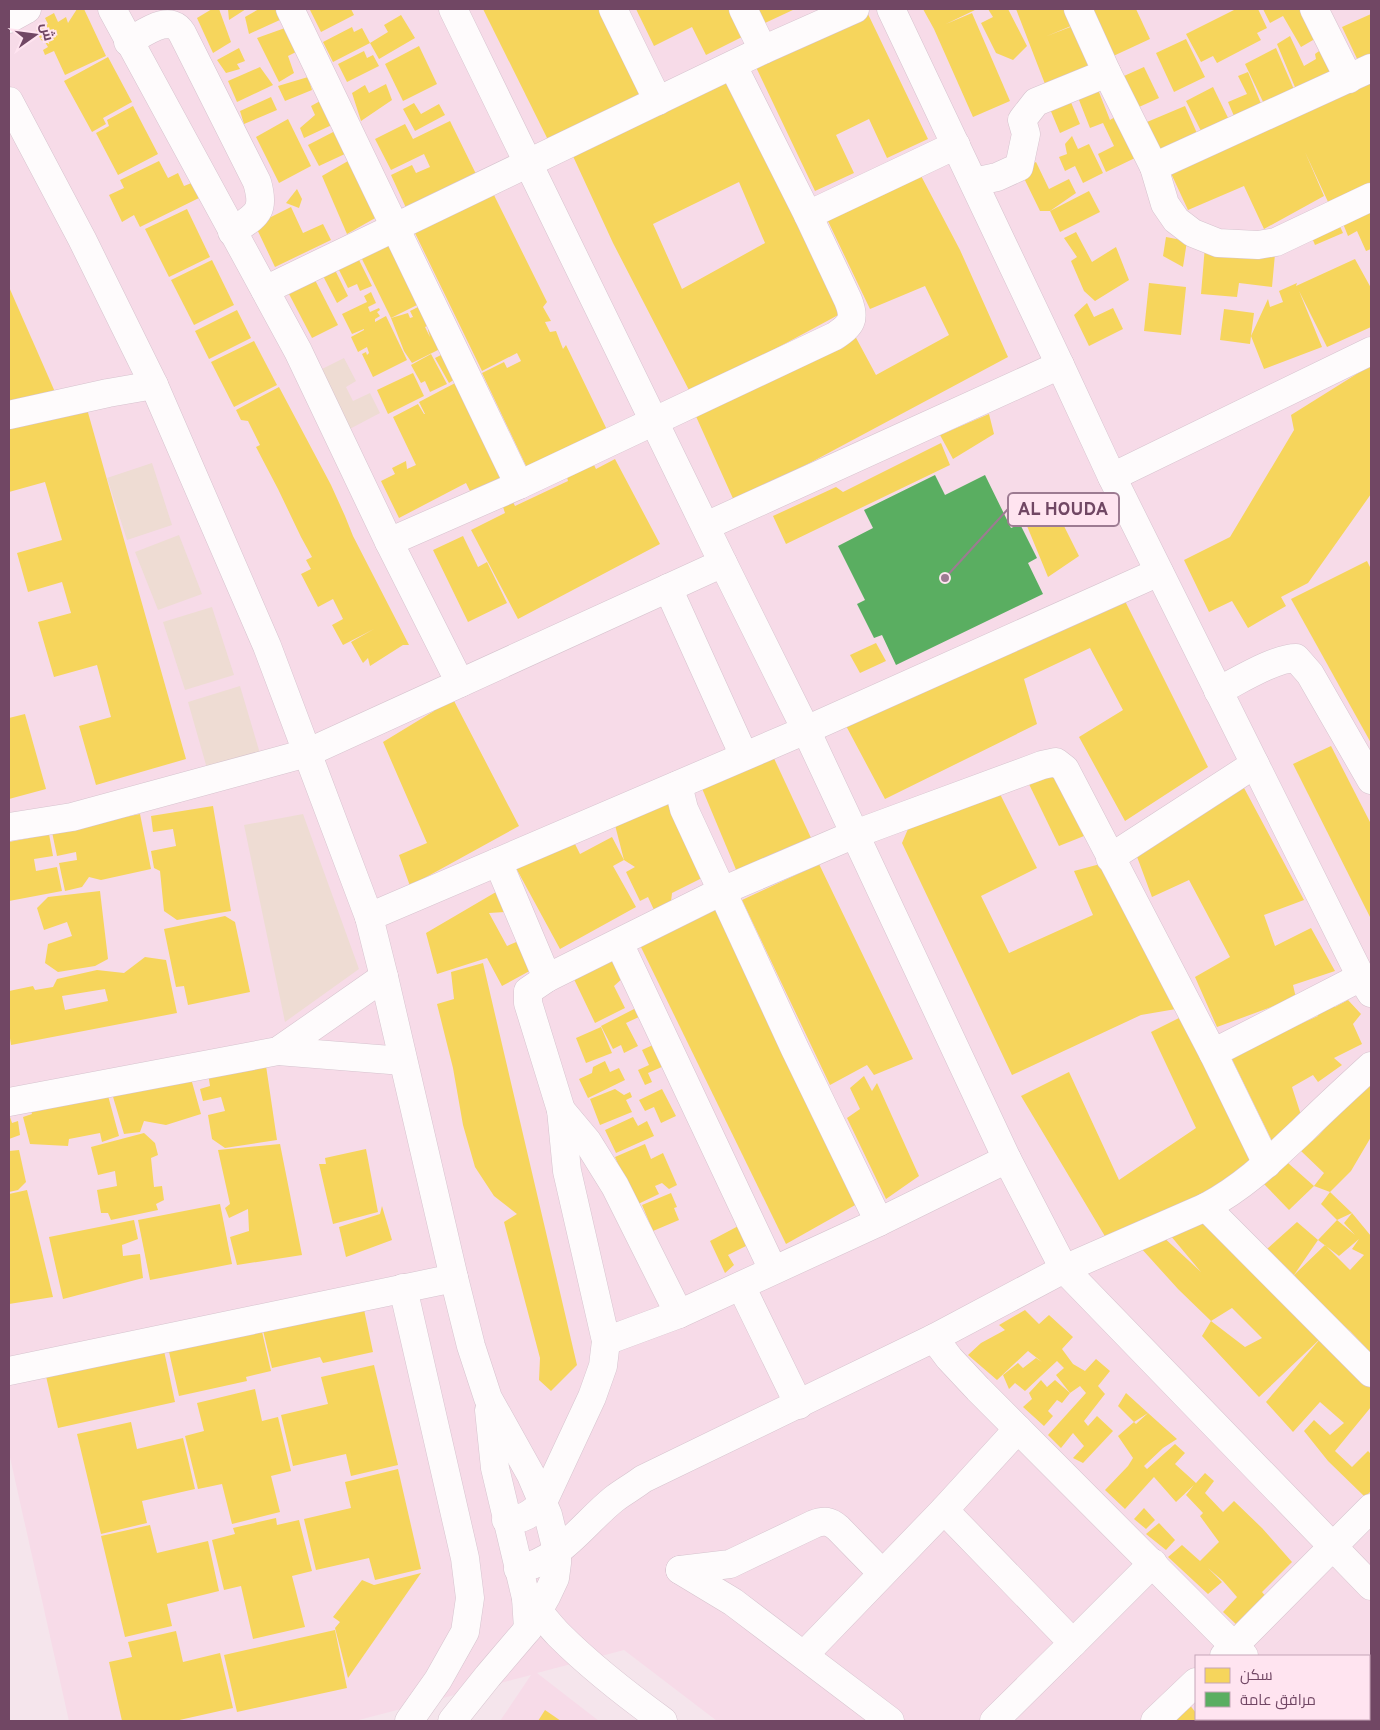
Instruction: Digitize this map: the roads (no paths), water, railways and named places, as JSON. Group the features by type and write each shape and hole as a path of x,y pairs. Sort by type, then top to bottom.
{"street":[{"path":"9,20 28,9"},
{"path":"112,9 128,42 298,351 389,542 460,683"},
{"path":"290,9 519,485"},
{"path":"453,9 706,526 722,563 806,730 1008,1159 1064,1270 1371,1586"},
{"path":"613,9 658,101"},
{"path":"743,9 763,50"},
{"path":"265,290 763,50 854,9"},
{"path":"891,9 1112,478 1366,985 1213,1053"},
{"path":"1078,9 1107,73 1154,167 1165,204 1176,220 1193,233 1218,243 1258,245 1276,242 1371,197"},
{"path":"1154,167 1360,74 1314,9"},
{"path":"128,42 158,25 173,24 182,33 257,182 260,193 262,202 258,210 252,218 232,232"},
{"path":"389,542 519,485 654,422 835,336 848,327 852,319 852,311 808,215 733,66"},
{"path":"974,182 997,177 1019,167 1026,134 1022,120 1036,102 1107,73"},
{"path":"9,101 82,239 154,386 267,646 368,917 404,1060 471,1346 488,1398 531,1475 548,1514 557,1551 555,1578 488,1676 452,1721"},
{"path":"808,215 956,145"},
{"path":"1112,478 1371,351"},
{"path":"706,526 1060,365"},
{"path":"9,415 154,386"},
{"path":"9,827 72,817 307,752 722,563"},
{"path":"368,917 806,730 1159,572"},
{"path":"668,588 744,756"},
{"path":"1218,691 1277,662 1287,658 1296,658 1310,674 1371,780"},
{"path":"506,1520 523,1518 535,1512 543,1502 592,1397 603,1366 606,1341 571,1189 560,1110 528,1003 528,991 547,978 722,891 855,834 1050,762 1056,762 1065,769 1213,1053 1268,1164"},
{"path":"1110,858 1255,764"},
{"path":"678,785 684,810 879,1222"},
{"path":"498,862 547,978"},
{"path":"619,943 773,1270"},
{"path":"278,1051 384,977"},
{"path":"9,1102 278,1051 404,1060"},
{"path":"518,1568 535,1565 557,1551 614,1499 643,1479 934,1338 1064,1270 1206,1207 1228,1195 1250,1180 1268,1164 1371,1066"},
{"path":"560,1110 587,1141 615,1186 679,1314"},
{"path":"606,1341 679,1314 742,1286 1008,1159"},
{"path":"1206,1207 1371,1373"},
{"path":"9,1371 454,1278"},
{"path":"742,1286 799,1405"},
{"path":"403,1288 465,1558 470,1598 465,1632 438,1680 409,1721"},
{"path":"934,1338 949,1358 1018,1429 1153,1563 1234,1653 1332,1546 1371,1508"},
{"path":"488,1398 495,1468 506,1520 531,1612 635,1700 663,1721"},
{"path":"804,1655 944,1510 1018,1429"},
{"path":"944,1510 1073,1643"},
{"path":"882,1573 838,1528 826,1521 814,1524 730,1564 680,1570 733,1602 890,1721"},
{"path":"994,1721 1153,1563"},
{"path":"1155,1721 1195,1683"}],"place":[{"name":"AL HOUDA","path":"945,578"}]}
